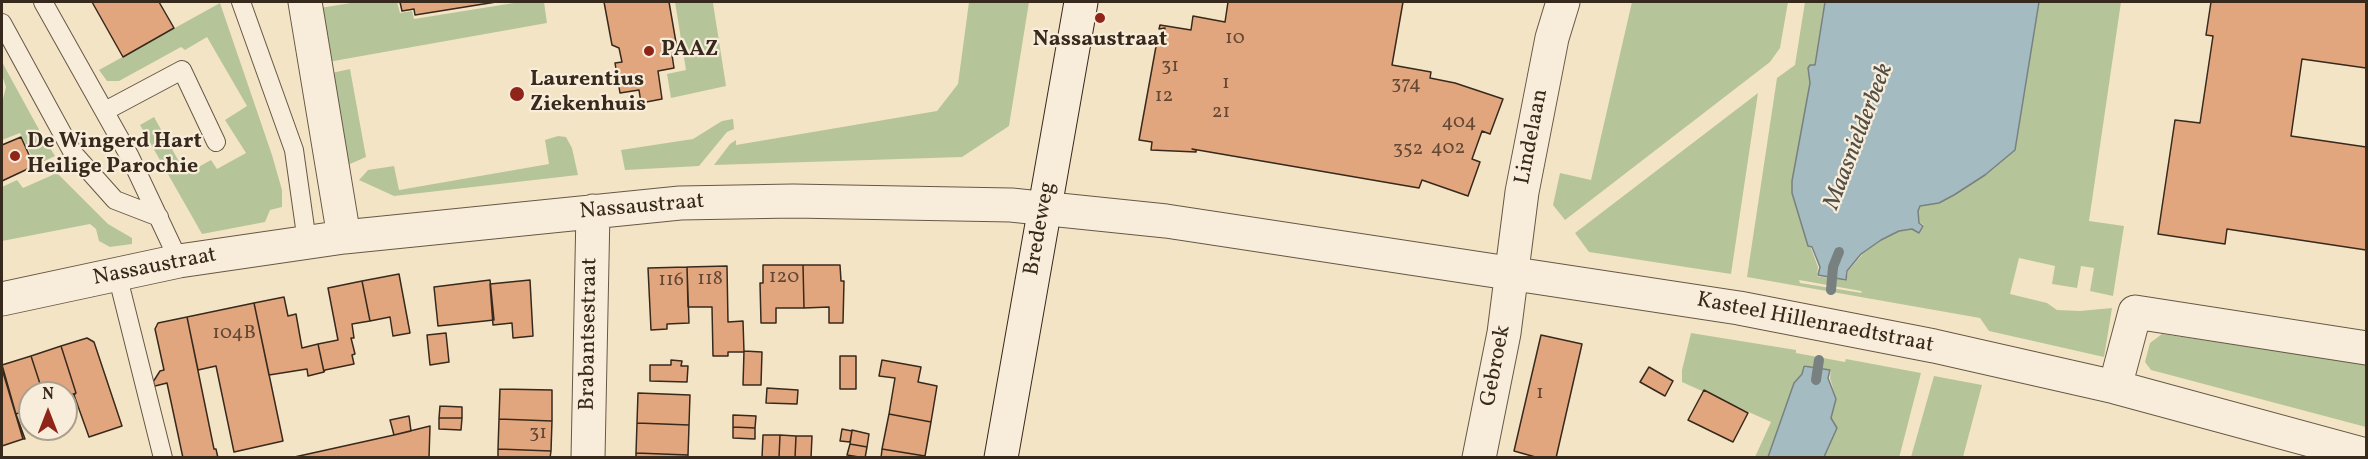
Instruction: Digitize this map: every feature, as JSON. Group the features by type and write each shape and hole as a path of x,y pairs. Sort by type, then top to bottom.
{"street":[{"path":"305,2 344,237"},
{"name":"Bredeweg","path":"1001,458 1081,2"},
{"name":"Lindelaan","path":"1513,274 1522,192 1552,38 1563,2"},
{"name":"Nassaustraat","path":"2,298 179,261 344,237 680,203 782,201 896,201 1045,208 1166,221 1513,274"},
{"name":"Brabantsestraat","path":"588,458 593,211"},
{"name":"Kasteel Hillenraedtstraat","path":"1513,274 1739,308 1934,346 2115,387 2367,455"},
{"name":"Gebroek","path":"1479,458 1504,333 1513,274"},
{"path":"2115,387 2135,312 2367,348"}],"lane":[{"path":"43,2 105,111 179,261"},
{"path":"241,2 294,150 307,242"},
{"path":"2,23 73,153 115,200 159,217"},
{"path":"105,111 182,70 216,141"},
{"path":"117,274 163,458"}],"green space":[{"path":"357,2 397,2 400,13 412,11 414,19 520,2 544,2 547,23 328,62 320,8"},
{"path":"675,2 715,2 713,3 726,86 671,98 667,74 686,70"},
{"path":"969,2 1029,2 1009,126 962,157 714,165 730,144 736,140 736,145 937,111 958,84"},
{"path":"1632,2 1788,2 1780,48 1770,62 1565,220 1553,205 1560,173 1591,180"},
{"path":"1805,2 1825,2 1815,65 1808,68 1810,83 1792,181 1794,197 1808,246 1811,248 1818,267 1817,276 1829,278 1831,270 1835,271 1834,278 1846,281 1848,271 1861,254 1881,240 1899,231 1912,229 1919,233 1924,225 1919,222 1920,206 1939,203 1954,195 1985,175 2015,150 2039,2 2121,2 2089,221 2124,226 2113,296 2090,291 2094,268 2081,266 2077,288 2052,284 2055,266 2019,258 2010,294 2047,303 2057,310 2080,311 2112,308 2104,357 1989,331 1980,318 1747,277 1777,78 1795,65","holes":["1799,280 1862,293 1800,283"]},
{"path":"220,3 272,155 282,190 282,207 270,210 265,222 202,234 140,125 154,117 186,174 211,160 217,169 246,153 225,120 247,106 207,37 185,50 181,47 119,81 107,81 99,70"},
{"path":"2,62 55,156 36,165 20,133 2,140 2,103 6,87 2,75"},
{"path":"350,69 366,157 343,167 327,74"},
{"path":"1758,93 1731,274 1589,252 1575,233"},
{"path":"733,119 734,129 727,132 699,166 625,170 621,150 693,139 722,121"},
{"path":"558,136 566,137 572,148 578,175 394,196 359,180 368,170 394,166 399,190 549,164 545,140"},
{"path":"57,173 108,224 132,238 132,244 110,247 99,241 96,229 90,224 2,241 2,187 17,180 23,188"},
{"path":"1691,333 1796,350 1796,353 1845,362 1846,359 1921,373 1899,458 1824,457 1837,428 1831,418 1836,399 1830,378 1831,370 1803,365 1802,373 1794,383 1768,457 1755,457 1771,422 1682,382 1682,370"},
{"path":"2162,334 2366,364 2366,427 2151,370 2145,362 2150,343"},
{"path":"1934,376 1982,385 1963,457 1911,457"}],"water":[{"path":"1825,2 2039,2 2015,150 1985,175 1954,195 1939,203 1920,206 1919,223 1923,226 1919,233 1912,229 1899,231 1881,240 1861,254 1847,271 1846,280 1835,278 1837,268 1834,264 1830,267 1829,277 1818,275 1820,267 1812,247 1808,246 1792,193 1792,181 1810,83 1808,68 1810,65 1815,65"},
{"path":"1804,366 1830,370 1828,378 1836,399 1831,418 1837,428 1824,457 1768,457 1794,383 1802,374"}],"building":[{"path":"92,2 159,2 174,28 123,57"},
{"path":"400,2 496,2 415,15 414,9 402,11"},
{"name":"PAAZ","path":"604,2 669,2 678,54 672,55 674,68 658,71 662,99 641,103 639,90 620,93 615,63 622,62 619,48 612,45"},
{"path":"1228,2 1403,2 1392,65 1431,72 1430,78 1455,83 1503,99 1490,134 1482,131 1472,159 1480,162 1468,196 1422,180 1419,188 1192,149 1196,152 1151,150 1152,142 1139,140 1157,41 1162,41 1165,28 1159,29 1160,25 1191,30 1193,16 1225,22"},
{"path":"2211,2 2366,2 2366,68 2302,59 2291,136 2366,147 2366,250 2227,229 2225,244 2158,234 2175,120 2200,123 2213,36 2206,35"},
{"name":"De Wingerd Hart Heilige Parochie","path":"21,137 34,166 2,181 2,145"},
{"path":"763,265 803,265 804,308 776,308 776,323 761,323 760,283 763,283"},
{"path":"803,265 840,265 841,281 844,281 843,323 829,323 829,307 804,308"},
{"path":"727,266 728,322 743,321 744,352 728,352 728,356 713,356 712,307 688,307 687,267"},
{"path":"687,267 689,323 667,324 667,329 651,330 648,268"},
{"path":"399,274 410,333 393,336 390,317 370,321 362,281"},
{"path":"490,280 494,320 438,326 434,287"},
{"path":"530,280 533,336 513,338 512,323 493,325 490,284"},
{"path":"362,281 370,321 352,324 354,364 324,372 318,344 338,340 328,288"},
{"path":"284,297 288,316 296,314 302,348 318,344 324,372 308,376 307,369 269,375 254,303"},
{"path":"254,303 283,441 234,452 216,366 198,370 187,317"},
{"path":"187,317 214,449 216,449 218,458 183,458 167,383 155,386 153,382 160,371 164,370 155,329 158,323"},
{"path":"446,333 449,362 430,365 427,335"},
{"path":"1541,335 1582,344 1556,458 1539,458 1514,451"},
{"path":"87,338 94,342 122,426 89,437 78,406 78,381 72,381 61,346"},
{"path":"61,346 72,381 39,381 31,356"},
{"path":"744,351 762,352 761,385 743,385"},
{"path":"31,356 39,381 18,381 18,413 16,414 18,421 2,365"},
{"path":"840,356 856,356 856,389 840,389"},
{"path":"671,360 682,361 681,366 688,366 687,382 650,381 650,365 671,365"},
{"path":"882,360 921,367 918,382 937,386 931,422 889,414 895,378 879,376"},
{"path":"1649,367 1673,381 1665,396 1640,382"},
{"path":"2,369 18,422 18,441 2,446"},
{"path":"767,388 798,390 797,404 766,403"},
{"path":"500,389 552,390 552,421 499,419"},
{"path":"1704,390 1748,413 1733,442 1688,420"},
{"path":"638,393 690,395 689,425 637,423"},
{"path":"440,406 462,407 462,418 439,418"},
{"path":"889,414 931,422 925,456 882,449"},
{"path":"733,415 756,416 755,428 733,427"},
{"path":"409,416 411,431 394,435 390,420"},
{"path":"439,418 462,418 461,430 439,429"},
{"path":"499,419 552,421 551,451 498,449"},
{"path":"637,423 689,425 688,455 636,453"},
{"path":"430,426 429,458 290,458 394,435"},
{"path":"733,427 755,428 755,439 733,438"},
{"path":"842,429 852,431 850,442 840,441"},
{"path":"852,430 869,434 867,447 850,444"},
{"path":"763,435 780,435 779,458 762,458"},
{"path":"780,435 796,436 795,458 779,458"},
{"path":"796,436 812,436 811,458 795,458"},
{"path":"850,444 867,447 865,458 847,455"},
{"path":"498,449 551,451 550,458 498,458"},
{"path":"882,449 925,456 924,458 881,458"},
{"path":"636,453 688,455 688,458 636,458"}],"waterway":[{"name":"Maasnielderbeek","path":"1831,290 1833,267 1839,252"},
{"name":"Maasnielderbeek","path":"1816,380 1819,360"}],"place":[{"name":"Nassaustraat","path":"1100,18"},
{"name":"PAAZ","path":"649,51"},
{"name":"Laurentius Ziekenhuis","path":"517,94"},
{"name":"De Wingerd Hart Heilige Parochie","path":"15,156"}]}
